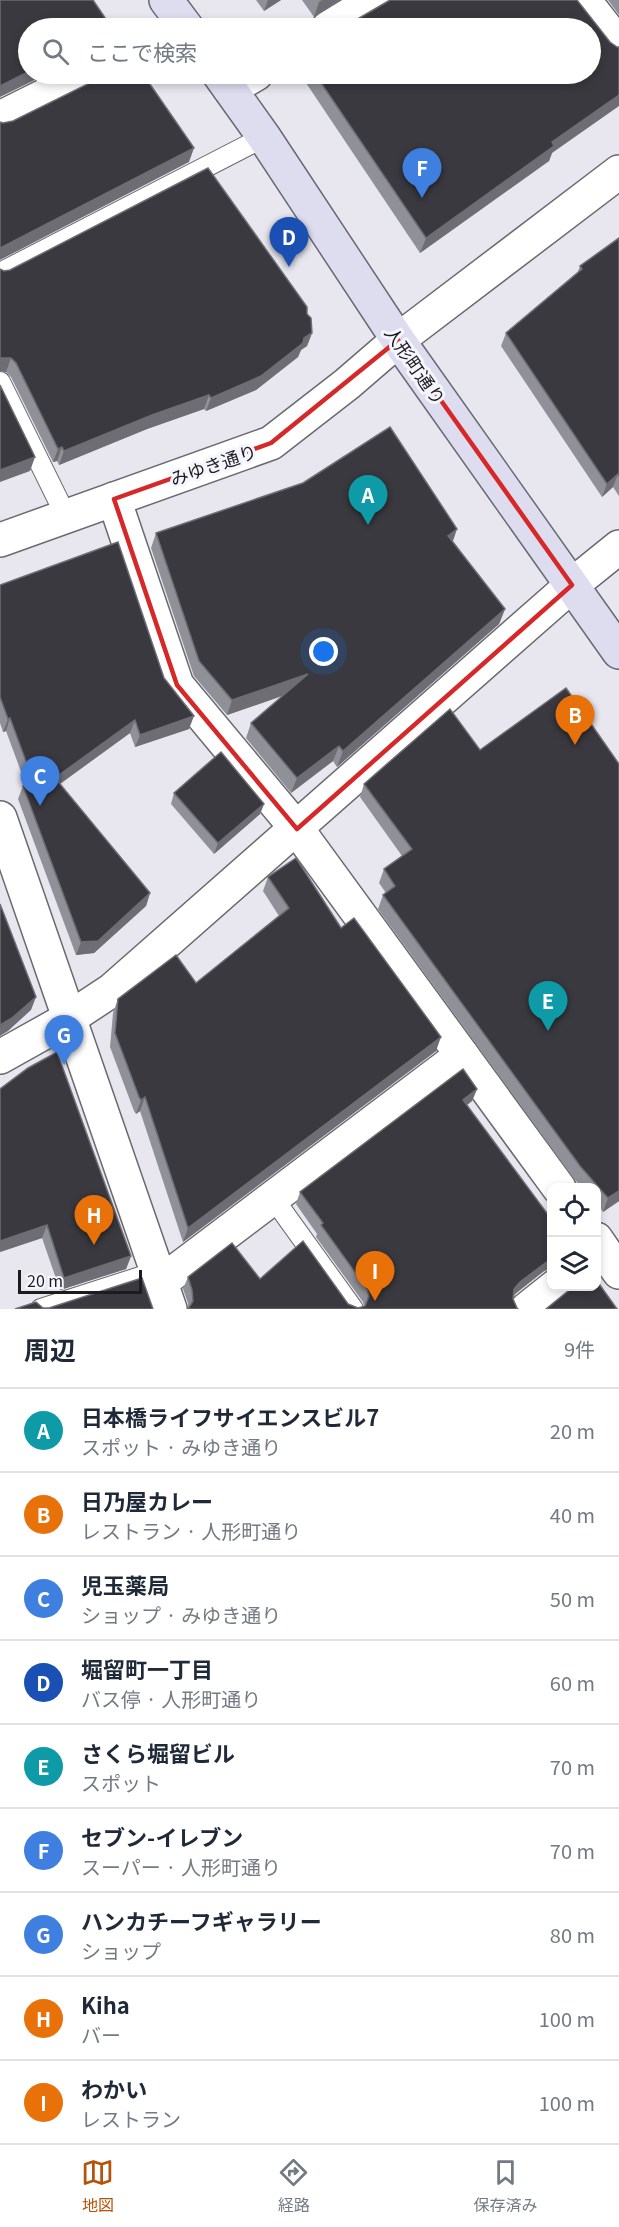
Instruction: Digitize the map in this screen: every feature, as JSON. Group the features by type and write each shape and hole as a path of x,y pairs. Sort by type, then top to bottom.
{"street":[{"path":"344,18 374,0"},
{"path":"584,0 598,18"},
{"path":"601,22 619,45"},
{"path":"0,118 68,84"},
{"name":"人形町通り","path":"238,84 264,137 398,340 619,652"},
{"name":"みゆき通り","path":"0,540 271,443 347,384 398,340 619,172"},
{"path":"114,499 177,685 297,829 555,1183"},
{"path":"0,1057 68,1019 112,990 572,585 619,547"},
{"path":"0,818 162,1288 273,1198 462,1055"},
{"path":"527,1309 551,1291"}],"lane":[{"path":"0,273 264,137"},
{"path":"0,382 66,516"},
{"path":"273,1198 353,1309"},
{"path":"41,1309 162,1288"}],"highlighted area":[{"path":"398,340 572,585 297,829 177,685 114,499 271,443"}],"building":[{"path":"0,0 93,0 105,18 18,18 18,77 0,86"},
{"path":"390,0 577,0 591,18 359,18"},
{"path":"601,31 610,42 619,47 619,95 552,142 554,146 426,238 322,84 601,84"},
{"path":"88,84 150,84 194,148 0,248 0,122 13,121"},
{"path":"208,168 307,307 307,314 311,318 312,333 304,338 303,343 261,376 211,398 209,395 152,415 64,451 62,447 58,449 16,363 11,358 0,358 0,269 10,270"},
{"path":"619,238 619,476 618,474 607,484 506,333 582,269 580,266"},
{"path":"0,385 35,457 0,470"},
{"path":"390,427 457,529 448,536 505,609 343,751 339,746 297,778 251,723 308,674 232,700 199,661 156,533 303,483"},
{"path":"118,542 164,678 194,716 140,735 135,720 55,778 150,893 98,941 81,942 23,786 34,783 0,697 0,585"},
{"path":"566,688 619,764 619,1191 608,1198 601,1190 601,1183 595,1183 580,1166 383,895 395,886 384,869 412,849 364,784 450,709 480,750"},
{"path":"221,752 264,804 218,843 174,793"},
{"path":"296,858 341,928 354,918 441,1037 188,1228 145,1097 141,1100 139,1097 115,1033 118,999 176,955 196,983 289,908 268,877"},
{"path":"0,904 36,997 12,1018 0,1025"},
{"path":"57,1052 131,1256 64,1278 47,1225 0,1241 0,1089 28,1068"},
{"path":"463,1069 477,1089 463,1100 547,1213 547,1262 514,1289 513,1299 518,1309 188,1309 193,1301 188,1277 232,1243 260,1279 303,1241 348,1304 358,1308 365,1306 369,1296 367,1289 300,1192"},
{"path":"142,1278 153,1309 15,1309 36,1302 43,1308 49,1308"},
{"path":"601,1287 617,1309 546,1309 568,1291 601,1291"}],"place":[{"name":"セブン-イレブン","path":"422,198"},
{"name":"堀留町一丁目","path":"289,267"},
{"name":"日本橋ライフサイエンスビル7","path":"368,525"},
{"name":"日乃屋カレー","path":"575,745"},
{"name":"児玉薬局","path":"40,806"},
{"name":"さくら堀留ビル","path":"548,1031"},
{"name":"ハンカチーフギャラリー","path":"64,1065"},
{"name":"Kiha","path":"94,1245"},
{"name":"わかい","path":"375,1301"}]}
